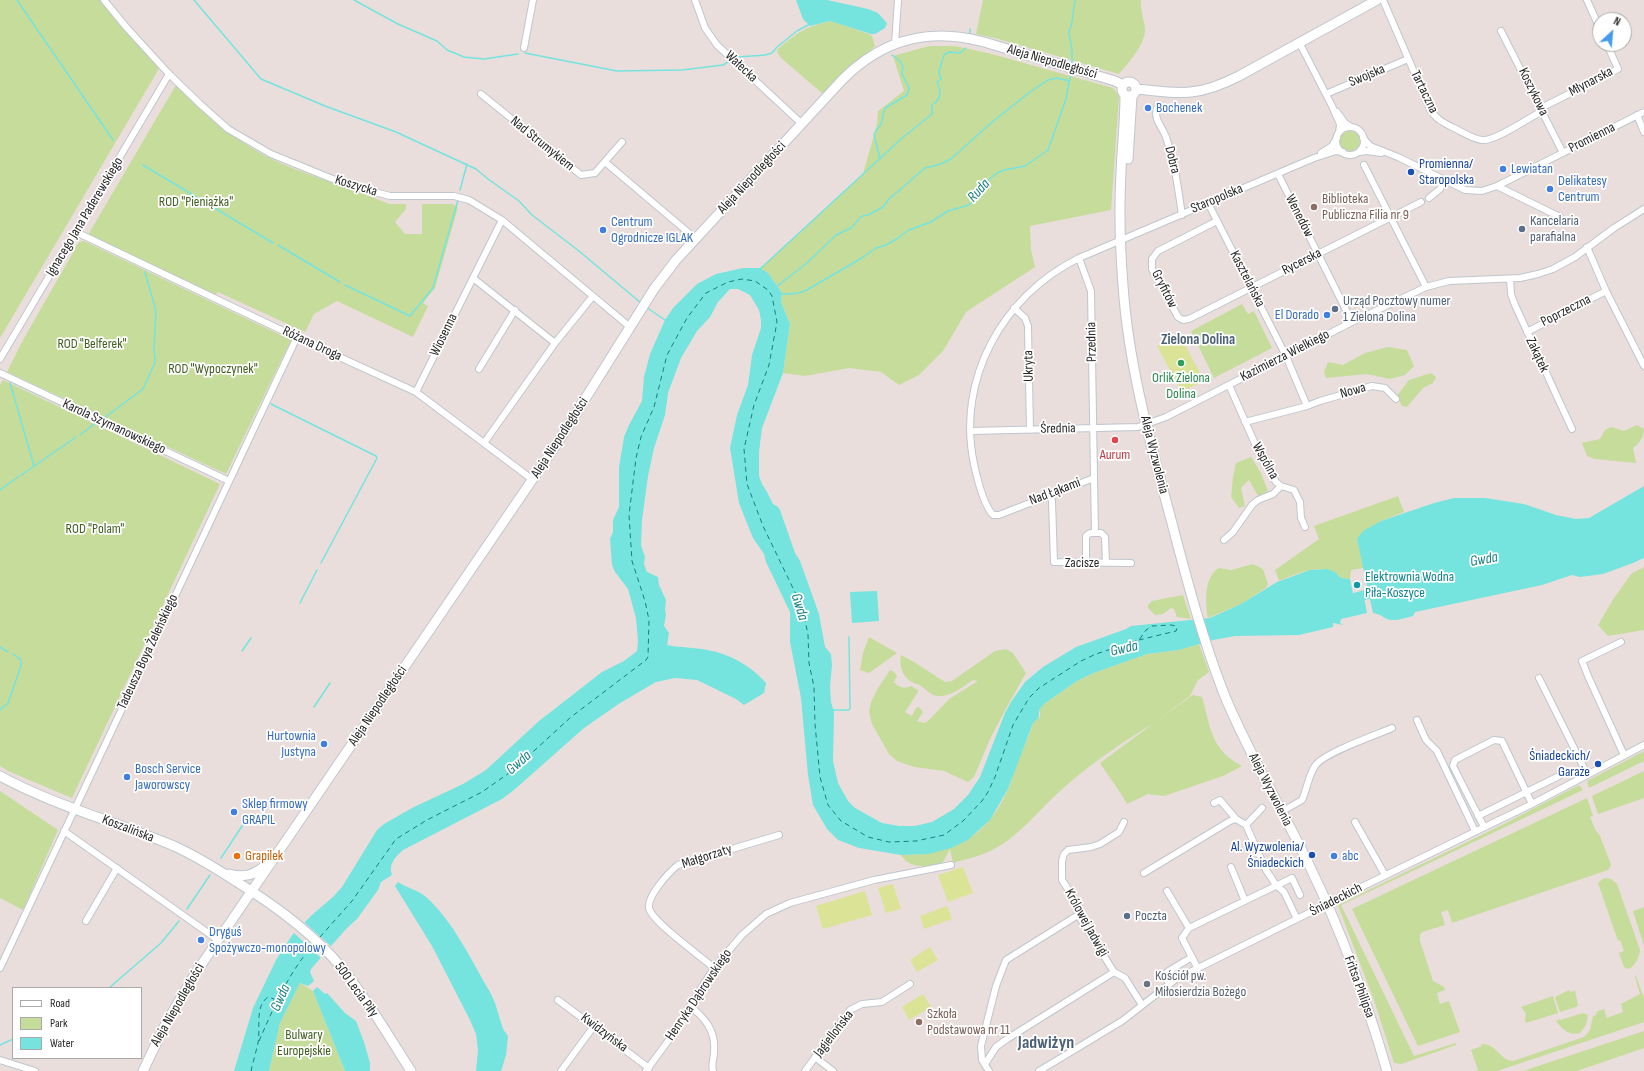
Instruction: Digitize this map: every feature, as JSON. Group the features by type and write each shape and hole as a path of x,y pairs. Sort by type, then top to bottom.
{"street":[{"name":"Koszycka","path":"104,0 169,74 228,129 271,154 345,184 390,196 452,196 463,198 502,220 630,327"},
{"path":"524,48 533,0"},
{"name":"Wałecka","path":"695,0 705,28 717,45 802,124"},
{"path":"895,44 898,0"},
{"path":"1131,93 1174,94 1207,90 1234,79 1377,0"},
{"name":"Tartaczna","path":"1383,0 1430,109 1435,117 1442,123 1481,140 1496,137 1541,110"},
{"path":"1587,0 1592,12"},
{"name":"Koszykowa","path":"1502,31 1563,153"},
{"name":"Aleja Niepodległości","path":"143,1071 175,1006 218,940 558,442 646,300 672,265 860,63 874,53 912,38 928,36 958,36 973,39 1115,81 1123,85 1127,82 1131,82 1135,84 1131,93"},
{"path":"1299,42 1340,124 1337,146 1342,152 1349,155 1356,153 1362,146 1363,138 1359,131 1345,123 1332,106"},
{"name":"Młynarska","path":"1541,110 1618,69 1611,52"},
{"name":"Swojska","path":"1326,94 1408,59"},
{"name":"Ignacego Jana Paderewskiego","path":"0,359 169,74"},
{"name":"Aleja Wyzwolenia","path":"1123,85 1122,92 1131,93 1128,158 1121,199 1120,240 1123,289 1128,331 1146,425 1196,613 1217,675 1244,739 1311,869 1327,904"},
{"name":"Nad Strumykiem","path":"481,94 581,175 595,173 622,142"},
{"name":"Dobra","path":"1157,108 1156,116 1174,160 1182,215"},
{"name":"Promienna","path":"1363,138 1368,144 1386,153 1465,190 1475,192 1485,191 1497,186 1644,112"},
{"path":"1637,115 1644,132"},
{"path":"1338,136 1344,129 1351,127"},
{"name":"Staropolska","path":"1314,158 1332,146 1338,136"},
{"name":"Promienna","path":"1356,153 1367,150 1386,153"},
{"name":"Staropolska","path":"1120,240 1314,158 1336,152 1342,152"},
{"path":"605,162 696,239"},
{"path":"1364,165 1426,287"},
{"name":"Wenedów","path":"1278,174 1352,322"},
{"path":"1430,198 1440,189 1444,180"},
{"path":"1497,186 1560,217"},
{"name":"Rycerska","path":"1183,320 1189,319 1421,202"},
{"name":"Kasztelańska","path":"1208,203 1286,356"},
{"name":"Kazimierza Wielkiego","path":"1146,425 1166,417 1352,322 1426,287 1449,281 1510,279 1532,276 1549,270 1568,261 1618,225 1644,209"},
{"name":"Wiosenna","path":"416,392 502,220"},
{"name":"Gryfitów","path":"1183,320 1178,317 1152,269 1152,259 1158,251 1217,221"},
{"name":"Różana Droga","path":"76,232 416,392 532,480"},
{"path":"970,431 972,402 978,374 993,338 1014,308 1048,277 1079,258 1120,240"},
{"path":"1587,247 1606,291 1644,366"},
{"name":"Przednia","path":"1079,258 1091,291 1093,428"},
{"path":"473,278 556,343"},
{"name":"Zakątek","path":"1510,279 1512,299 1572,429"},
{"name":"Poprzeczna","path":"1527,332 1606,291"},
{"path":"484,443 556,343 593,296"},
{"name":"Ukryta","path":"1014,308 1025,318 1028,326 1030,430"},
{"path":"479,369 514,310"},
{"name":"Tadeusza Boya Żeleńskiego","path":"0,968 297,337"},
{"path":"1286,356 1307,406"},
{"name":"Karola Szymanowskiego","path":"0,373 229,480"},
{"name":"Wspólna","path":"1224,540 1233,532 1252,505 1258,500 1273,494 1280,486 1273,476 1245,422 1229,385"},
{"name":"Nowa","path":"1245,422 1307,406 1372,386 1385,388 1396,399"},
{"name":"Średnia","path":"970,431 1138,427 1146,425"},
{"name":"Nad Łąkami","path":"970,431 976,472 988,507 993,515 999,515 1094,478 1093,428"},
{"path":"1094,478 1095,533"},
{"path":"1280,486 1294,490 1300,502 1301,518 1305,526"},
{"name":"Zacisze","path":"1050,495 1052,501 1053,561 1056,563 1131,563"},
{"path":"1086,563 1086,536 1095,533 1101,534 1105,537 1106,563"},
{"path":"1621,642 1582,661 1624,755"},
{"path":"1539,678 1587,774"},
{"path":"1417,720 1426,740 1437,751 1475,831"},
{"path":"1281,812 1302,800 1313,769 1318,762 1340,750 1392,728"},
{"path":"1484,827 1453,766 1454,761 1494,740 1502,741 1532,804"},
{"name":"Śniadeckich","path":"1039,1071 1122,1021 1169,984 1385,875 1532,804 1644,745"},
{"name":"Koszalińska","path":"0,776 22,787 175,847 222,871 251,891"},
{"path":"1478,816 1559,776"},
{"path":"1214,803 1220,800 1236,819 1246,825 1266,870 1276,885 1284,892 1297,920"},
{"path":"1246,825 1262,808"},
{"path":"1144,873 1230,821 1236,819"},
{"name":"Królowej Jadwigi","path":"1124,822 1119,832 1110,839 1091,847 1068,850 1064,854 1062,861 1062,880 1079,906 1078,915 1114,972 1125,978 1142,1005"},
{"path":"1355,822 1385,875"},
{"path":"64,831 218,940"},
{"name":"Małgorzaty","path":"714,968 694,953 650,912 650,899 672,869 678,865 779,835"},
{"path":"222,871 236,876 247,876 259,871 272,860"},
{"name":"Henryka Dąbrowskiego","path":"648,1070 714,968 734,943 754,923 776,908 874,880 951,865"},
{"path":"1231,867 1245,901"},
{"path":"86,921 117,868"},
{"path":"1198,969 1182,938 1189,928 1292,878 1300,895"},
{"name":"500 Lecia Piły","path":"251,891 280,910 313,937 341,968 373,1012 411,1070"},
{"path":"1167,891 1189,928"},
{"name":"Fritsa Philipsa","path":"1327,904 1364,998 1387,1071"},
{"path":"989,1071 980,1056 981,1046 996,986 1006,960 1078,915"},
{"path":"1169,984 1165,976 1166,972 1192,958"},
{"path":"985,1064 996,1047 1007,1039 1114,972"},
{"name":"Jagiellońska","path":"805,1071 850,1010 862,1004 882,1002 910,984"},
{"name":"Kwidzyńska","path":"558,1000 594,1026 648,1070"},
{"path":"690,1006 704,1019 712,1034 714,1045 713,1071"},
{"path":"561,1071 594,1026"},
{"path":"815,1057 833,1071"},
{"path":"0,1060 35,1071"}],"green space":[{"path":"0,0 102,0 160,67 0,338"},
{"path":"983,0 1141,0 1145,27 1144,37 1135,54 1119,74 995,38 976,34"},
{"path":"831,21 869,34 872,36 875,46 823,94 781,58 777,52 784,43 796,34 815,25"},
{"path":"929,46 955,46 992,54 1113,88 1119,96 1111,210 1030,226 1031,250 1035,267 966,312 943,351 919,375 899,385 881,372 849,368 805,376 783,373 790,324 781,302 782,293 768,273 760,268 863,174 877,124 878,111 904,91 893,56"},
{"name":"ROD \"Pieniążka\"","path":"176,85 199,108 224,129 237,139 265,156 389,204 406,204 406,209 395,222 405,234 422,234 422,204 452,204 458,207 435,288 423,303 428,306 413,337 337,301 314,314 305,332 218,292 215,295 88,235"},
{"path":"1350,131 1357,134 1360,141 1357,148 1350,151 1343,148 1340,141 1343,134"},
{"path":"84,241 291,340 226,474 7,372 23,340 79,242"},
{"path":"1242,304 1248,314 1254,311 1272,348 1214,378 1191,331"},
{"name":"Orlik Zielona Dolina","path":"1179,334 1204,380 1182,392 1157,346"},
{"path":"1388,347 1407,350 1414,366 1405,375 1390,379 1367,374 1326,378 1324,372 1328,362 1343,365 1365,353"},
{"path":"1431,373 1436,377 1433,383 1423,388 1407,407 1402,406 1397,396 1409,380"},
{"name":"ROD \"Polam\"","path":"3,380 220,484 72,798 8,771 0,766 0,385"},
{"path":"1637,425 1644,429 1641,440 1633,448 1636,463 1595,459 1587,456 1582,443 1600,439 1605,430 1611,427 1624,431"},
{"path":"1251,457 1261,473 1268,491 1258,496 1249,480 1241,488 1245,506 1239,508 1231,497 1236,463"},
{"path":"1398,496 1404,512 1381,521 1357,539 1364,568 1351,570 1350,579 1341,578 1328,570 1319,569 1302,572 1279,581 1275,570 1319,539 1314,526"},
{"path":"1253,564 1263,569 1268,584 1266,588 1241,604 1208,618 1206,605 1207,590 1208,583 1214,572 1219,568 1231,570"},
{"path":"1644,567 1644,630 1608,636 1598,625 1614,598 1632,573"},
{"path":"1183,595 1191,619 1177,617 1174,609 1171,608 1163,614 1155,615 1148,608 1148,605 1152,601"},
{"path":"869,637 897,653 869,673 860,670 863,653"},
{"path":"1199,644 1209,672 1198,680 1190,696 1158,720 1193,695 1202,697 1213,737 1231,759 1242,766 1223,776 1164,796 1148,794 1127,804 1100,763 1154,723 1092,764 1058,793 1020,831 994,849 953,863 950,849 942,864 925,866 909,863 901,855 936,852 952,847 966,840 990,820 1011,783 1033,723 1040,717 1040,709 1044,704 1077,681 1091,674 1147,654 1179,650"},
{"path":"1006,649 1013,653 1026,673 990,739 974,777 968,782 944,771 914,767 897,761 889,754 872,724 869,712 871,702 878,688 890,670 897,676 894,682 898,686 904,688 911,686 918,690 905,712 912,716 916,708 919,707 923,712 917,721 924,723 928,721 949,699 978,681 973,680 950,694 935,696 906,677 900,663 901,655 945,682 952,681 995,651"},
{"path":"1644,751 1644,761 1589,788 1587,781"},
{"path":"1644,771 1644,798 1598,814 1592,796"},
{"path":"1579,785 1583,790 1341,905 1414,1056 1456,1043 1456,1045 1401,1064 1394,1063 1375,1003 1338,905 1504,824"},
{"path":"0,791 58,830 23,910 0,898"},
{"path":"1587,798 1593,816 1590,817 1600,836 1611,865 1608,870 1452,923 1448,910 1441,912 1445,925 1422,932 1420,935 1420,941 1433,981 1444,987 1445,990 1437,993 1440,1004 1449,1001 1460,1032 1418,1046 1352,909"},
{"path":"963,867 973,893 948,902 938,875"},
{"path":"1604,878 1611,879 1617,884 1640,950 1637,961 1629,969 1624,967 1619,953 1624,951 1620,940 1618,941 1598,883"},
{"path":"893,884 901,909 886,913 878,888"},
{"path":"865,891 872,915 823,929 816,906"},
{"path":"947,906 952,919 924,929 920,916"},
{"path":"1644,907 1644,946 1633,911"},
{"path":"930,947 938,960 917,972 910,960"},
{"path":"1643,965 1636,976 1644,998 1644,1022 1497,1071 1475,1071 1478,1070 1471,1050 1482,1046 1481,1044 1491,1046 1505,1058 1513,1061 1584,1037 1590,1030 1593,1016 1595,1016 1598,1011 1604,1009 1607,1018 1623,1012 1621,1004 1640,994 1635,977"},
{"name":"Bulwary Europejskie","path":"300,983 313,991 345,1071 269,1071 280,1023"},
{"path":"1569,990 1570,992 1575,991 1578,1005 1560,1012 1555,997"},
{"path":"923,994 931,1007 909,1020 902,1007"},
{"path":"1553,996 1558,1013 1526,1023 1526,1014 1521,1007"},
{"path":"1583,1013 1588,1015 1586,1025 1580,1033 1569,1033 1556,1021 1560,1019"},
{"path":"1644,1031 1644,1048 1577,1071 1523,1071"}],"water":[{"path":"796,0 827,0 868,9 878,13 887,23 885,28 875,34 830,21 810,26 803,19"},
{"path":"743,268 760,268 768,273 782,293 781,302 790,324 783,373 762,428 759,452 759,476 773,504 780,510 819,614 825,647 831,654 832,665 830,687 831,702 834,712 833,761 838,783 848,801 855,808 882,823 899,826 915,826 932,822 954,809 968,795 980,777 1005,713 1025,682 1043,667 1076,647 1131,626 1210,618 1241,604 1277,582 1310,570 1327,569 1335,572 1341,578 1350,579 1353,594 1363,592 1367,613 1341,619 1340,623 1344,625 1333,623 1333,627 1299,635 1235,636 1213,640 1179,650 1147,654 1091,674 1077,681 1044,704 1040,709 1038,718 1033,723 1008,789 990,820 968,840 951,848 929,854 901,855 859,848 838,840 827,829 813,805 808,775 801,698 790,642 790,612 766,562 764,554 753,538 739,503 730,448 737,415 748,385 752,355 761,328 761,320 759,310 750,295 738,289 730,289 718,302 710,317 697,331 681,358 668,393 665,415 654,448 648,476 642,520 641,545 645,557 644,564 647,572 658,577 659,585 666,600 664,626 669,633 667,645 702,649 724,654 754,671 766,683 764,693 744,705 736,699 697,680 675,678 656,682 620,703 584,728 502,799 403,850 393,861 391,868 392,875 381,882 378,890 357,919 346,929 311,969 310,972 314,981 308,986 300,983 280,1023 269,1071 234,1071 253,1008 276,960 293,934 342,887 377,830 384,824 412,808 463,784 486,770 539,721 602,672 624,661 637,651 638,641 636,618 628,589 615,572 612,565 610,539 613,532 613,520 619,507 619,467 624,437 642,401 644,377 650,354 665,320 673,308 697,284 716,274"},
{"path":"1644,486 1644,558 1603,574 1580,577 1572,575 1542,585 1415,612 1413,616 1400,619 1390,620 1373,613 1357,539 1363,531 1381,521 1434,503 1454,498 1485,498 1524,504 1556,515 1576,519 1589,518"},
{"path":"877,591 879,621 852,623 850,592"},
{"path":"398,882 423,895 436,907 454,930 490,992 503,1029 508,1036 506,1055 501,1071 476,1071 478,1050 476,1034 432,946 395,886"},
{"path":"317,987 325,994 327,993 345,1013 356,1021 370,1063 370,1071 345,1071 313,991"}],"pier":[{"path":"303,921 332,947 322,959 293,932"}],"waterway":[{"path":"17,0 113,140"},
{"path":"194,0 261,79 325,106 396,132 476,169 519,201 532,215 579,251 641,303"},
{"path":"354,0 398,24 437,41 447,50 464,57 484,59 518,54"},
{"name":"Ruda","path":"1072,65 1072,51 1069,32 1075,0"},
{"path":"737,57 772,53 777,47 797,31 810,24"},
{"path":"759,270 901,139 932,114 932,105 940,95 940,89 937,82 941,79 939,72 944,55 949,52 960,53 966,48"},
{"path":"525,53 617,71 682,70 723,65 728,62"},
{"path":"880,159 874,134 881,124 885,108 907,95 909,88 902,74 903,67 900,61 892,55"},
{"name":"Ruda","path":"780,294 796,294 805,291 862,258 876,248 886,245 898,238 909,230 931,222 948,211 969,205 976,198 981,186 997,173 1004,170 1025,166 1048,150 1066,99 1071,71"},
{"path":"776,287 807,263 836,235 851,228 862,216 868,215 883,207 888,200 925,168 941,164 951,159 991,123 1030,92 1048,80 1057,78 1069,81"},
{"path":"460,190 467,164"},
{"path":"143,165 273,243"},
{"path":"345,285 410,316 433,288 458,200"},
{"path":"278,245 340,282"},
{"path":"104,418 143,389 155,363 154,347 156,311 145,272"},
{"path":"646,307 665,320"},
{"path":"10,383 34,466"},
{"path":"271,404 376,456 377,458 321,563"},
{"path":"80,435 94,424"},
{"path":"20,476 76,437"},
{"path":"0,490 18,477"},
{"path":"300,603 317,570"},
{"name":"Gwda","path":"1351,599 1382,590"},
{"path":"832,710 849,710 850,708 849,637"},
{"path":"242,651 251,638"},
{"path":"0,647 8,652"},
{"path":"0,710 8,703 21,666 21,660 13,654"},
{"path":"314,707 330,683"},
{"path":"221,858 248,817"},
{"path":"187,909 210,875"},
{"path":"110,987 161,943 179,921"},
{"path":"0,1045 12,1039"}],"ferry route":[{"path":"320,937 352,901 396,839 427,820 482,792 512,771 571,717 648,657 649,620 645,601 632,561 629,515 636,458 641,437 654,407 667,355 687,318 706,293 728,282 742,279 755,281 768,290 772,296 777,322 769,365 754,405 744,449 747,484 763,526 803,609 808,635 809,663 814,687 815,724 820,777 828,805 841,821 868,837 889,842 916,841 944,835 963,821 982,801 988,792 995,777 1013,725 1029,698 1039,688 1081,661 1096,654 1139,640 1146,630 1152,626 1171,625 1176,626 1177,628 1176,631 1139,640"},
{"path":"259,1041 289,978 314,944"},
{"path":"251,1071 259,1037 259,1012 261,1006 268,997 274,999 274,1005"}],"place":[{"name":"Bochenek","path":"1148,108"},
{"name":"Lewiatan","path":"1503,169"},
{"name":"Promienna/ Staropolska","path":"1411,172"},
{"name":"Delikatesy Centrum","path":"1550,189"},
{"name":"Biblioteka Publiczna Filia nr 9","path":"1314,207"},
{"name":"Kancelaria parafialna","path":"1522,229"},
{"name":"Centrum Ogrodnicze IGLAK","path":"603,230"},
{"name":"Urząd Pocztowy numer 1 Zielona Dolina","path":"1335,309"},
{"name":"El Dorado","path":"1327,315"},
{"name":"Orlik Zielona Dolina","path":"1181,363"},
{"name":"Aurum","path":"1115,440"},
{"name":"Elektrownia Wodna Piła-Koszyce","path":"1357,585"},
{"name":"Hurtownia Justyna","path":"324,744"},
{"name":"Śniadeckich/ Garaże","path":"1598,764"},
{"name":"Bosch Service Jaworowscy","path":"127,777"},
{"name":"Sklep firmowy GRAPIL","path":"234,812"},
{"name":"Al. Wyzwolenia/ Śniadeckich","path":"1312,855"},
{"name":"Grapilek","path":"237,856"},
{"name":"abc","path":"1334,856"},
{"name":"Poczta","path":"1127,916"},
{"name":"Dryguś Spożywczo-monopolowy","path":"201,940"},
{"name":"Kościół pw. Miłosierdzia Bożego","path":"1147,984"},
{"name":"Szkoła Podstawowa nr 11","path":"919,1022"}],"district":[{"name":"Zielona Dolina","path":"1198,340"},
{"name":"Jadwiżyn","path":"1046,1043"}],"park label":[{"name":"ROD \"Belferek\"","path":"92,344"},
{"name":"ROD \"Wypoczynek\"","path":"213,369"}]}
